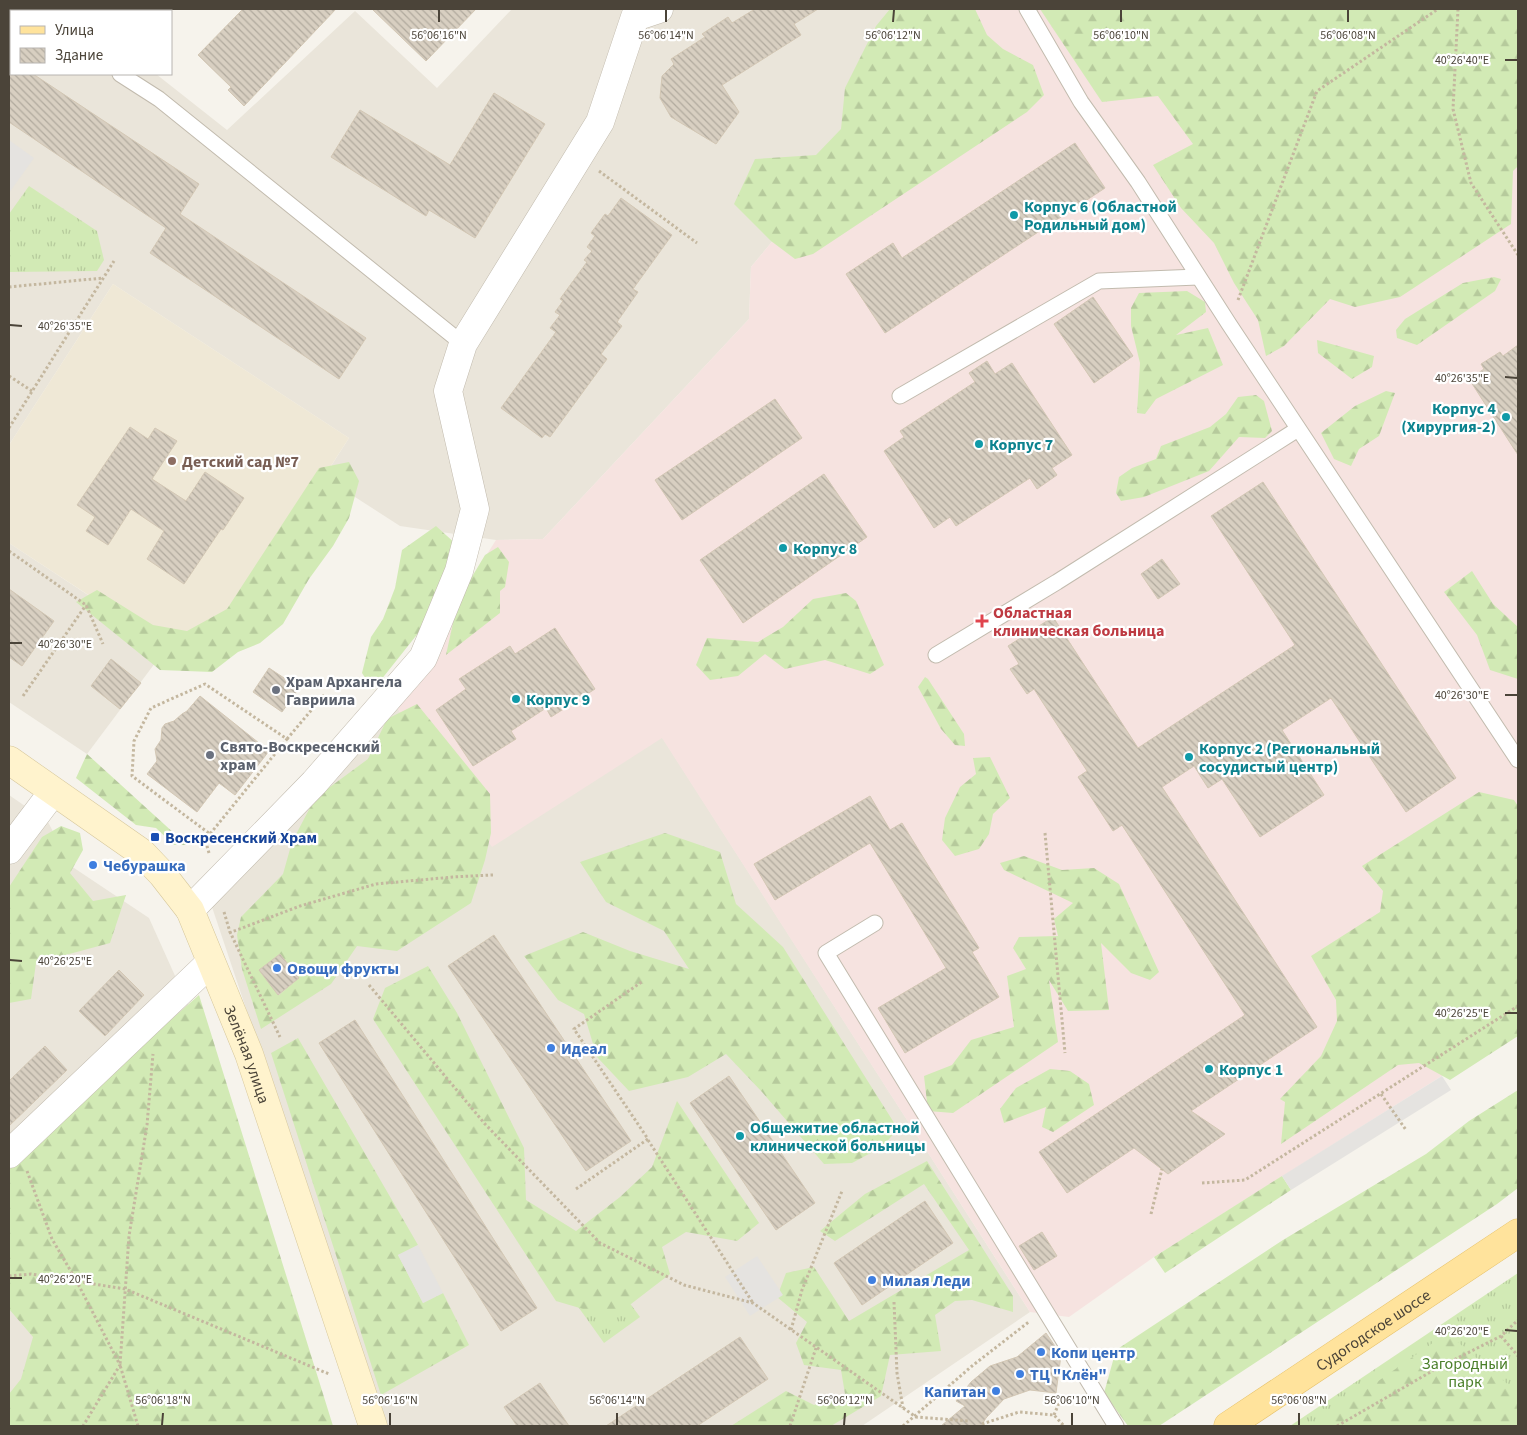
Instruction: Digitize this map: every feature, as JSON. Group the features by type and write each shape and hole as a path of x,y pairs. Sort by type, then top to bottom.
{"main road":[{"name":"Судогодское шоссе","path":"1228,1426 1518,1232"}],"street":[{"path":"190,910 314,783 423,658 459,570 475,509 448,391 463,344 600,122 640,12"},
{"name":"Зелёная улица","path":"9,760 142,853 162,874 190,910 249,1054 373,1426"},
{"path":"9,850 54,792"},
{"path":"14,1150 156,1014 206,953"}],"lane":[{"path":"1027,9 1081,102 1138,182 1198,277 1518,760"},
{"path":"122,75 159,99 463,344"},
{"path":"900,396 1099,281 1198,277"},
{"path":"936,655 1057,582 1298,429"},
{"path":"875,923 826,953 1116,1426"}],"path":[{"path":"1229,324 1318,90 1438,9"},
{"path":"1458,9 1454,110 1470,184 1518,255"},
{"path":"578,157 697,243"},
{"path":"9,428 114,261"},
{"path":"9,287 104,278"},
{"path":"9,376 32,391"},
{"path":"9,551 86,605 103,644"},
{"path":"23,696 86,605"},
{"path":"210,834 132,776 134,740 150,708 205,684 287,740"},
{"path":"280,1037 230,932 207,846 210,834 324,694"},
{"path":"1045,833 1065,1053"},
{"path":"206,953 230,932 300,906 376,884 453,876 492,875"},
{"path":"643,981 574,1029 753,1304"},
{"path":"369,985 485,1124 600,1243 684,1285 753,1304 916,1417 969,1421"},
{"path":"1202,1183 1245,1180 1518,1006"},
{"path":"83,1426 120,1366 129,1236 147,1125 156,1014"},
{"path":"1381,1094 1406,1130"},
{"path":"576,1189 648,1140"},
{"path":"14,1150 52,1239 76,1280 120,1366 138,1426"},
{"path":"1151,1214 1162,1169"},
{"path":"791,1330 802,1290 842,1191"},
{"path":"9,1276 30,1274 125,1289 360,1387"},
{"path":"894,1302 897,1373 903,1409"},
{"path":"903,1426 916,1417 972,1366 1045,1310"},
{"path":"1337,1426 1434,1370 1501,1336 1518,1320"},
{"path":"1501,1336 1518,1356"},
{"path":"790,1426 816,1348"},
{"path":"1054,1415 1062,1398"},
{"path":"982,1424 1019,1412 1054,1415 1064,1426"}],"shaded area":[{"path":"9,9 77,10 10,10 10,75 157,75 227,130 355,11 437,88 512,9 966,9 751,267 749,319 543,539 496,540 400,526 324,477 349,438 113,284 9,445"},
{"name":"Областная клиническая больница","path":"966,9 1518,9 1518,1028 1154,1257 1069,1317 1030,1312 662,738 492,847 393,702 496,540 543,539 749,319 751,267"},
{"path":"9,140 34,158 9,193"},
{"name":"Детский сад №7","path":"113,284 349,438 200,668 9,543 9,445"},
{"path":"9,543 167,647 87,754 9,702"},
{"path":"393,702 492,846 662,737 1030,1312 862,1426 386,1426 212,907"},
{"path":"9,795 48,822 71,866 149,918 194,1018 9,1198"},
{"path":"1442,1076 1451,1090 1291,1190 1282,1176"},
{"path":"418,1245 443,1293 423,1303 398,1255"},
{"path":"757,1256 783,1295 750,1316 725,1277"},
{"path":"9,1263 90,1358 14,1426 9,1426"}],"green space":[{"path":"890,9 975,9 987,35 1003,49 1033,65 1044,95 1027,112 813,254 795,259 771,241 734,204 755,159 816,155 841,129 845,88 876,26"},
{"path":"1040,9 1518,9 1518,166 1513,171 1511,224 1400,297 1355,307 1330,299 1284,346 1266,356 1258,320 1234,283 1214,243 1181,208 1153,165 1193,144 1158,96 1102,102"},
{"path":"29,186 97,231 104,260 97,271 9,272 9,214"},
{"path":"1494,277 1501,279 1495,291 1417,345 1397,338 1396,330 1405,319 1463,283"},
{"path":"1187,291 1205,302 1206,312 1176,335 1208,328 1223,365 1156,399 1145,414 1137,413 1140,363 1131,326 1131,308 1139,293"},
{"path":"1317,340 1374,356 1372,367 1352,379 1318,353"},
{"path":"1386,391 1395,393 1379,436 1359,449 1351,466 1334,459 1321,433 1355,406"},
{"path":"1256,395 1264,401 1272,431 1265,438 1239,437 1209,471 1144,497 1121,501 1116,493 1119,477 1132,468 1156,459 1161,446 1210,427 1226,414 1238,397"},
{"path":"349,462 359,481 349,518 333,546 309,579 283,624 260,643 238,652 212,672 160,670 76,602 97,590 153,625 187,631 227,609 319,468"},
{"path":"436,526 457,545 441,579 427,622 373,690 362,673 371,637 383,619 395,588 402,550"},
{"path":"498,547 509,562 505,587 500,591 500,613 446,655 458,600 485,555"},
{"path":"1472,571 1493,604 1518,627 1518,679 1490,670 1477,635 1444,592"},
{"path":"846,593 856,601 884,665 870,674 825,660 785,669 765,654 738,676 710,680 696,665 707,638 758,642 783,627 813,599"},
{"path":"925,677 964,734 965,746 955,745 941,729 918,687"},
{"path":"417,704 490,794 491,833 485,860 471,903 397,951 357,946 331,984 261,1029 242,969 237,935 241,917 283,874 292,842 315,798 368,759 387,719","holes":["280,954 299,978 279,995 259,970"]},
{"path":"87,754 187,845 174,845 156,828 136,825 76,778"},
{"path":"990,757 1010,798 993,814 989,834 979,849 955,856 942,840 945,818 960,787 976,774 973,758"},
{"path":"1479,792 1514,800 1518,806 1518,1036 1450,1080 1419,1063 1398,1065 1281,1144 1285,1102 1280,1099 1321,1056 1337,1021 1336,1000 1311,956 1380,912 1383,891 1362,866"},
{"path":"61,826 80,833 83,850 70,873 93,901 126,895 110,943 36,963 31,999 9,1003 9,887 42,837"},
{"path":"665,833 720,852 736,904 783,947 898,1129 882,1147 852,1163 824,1164 762,1092 726,1054 688,1077 629,1091 597,1057 584,1014 558,1000 524,956 583,932 630,951 689,969 664,931 606,902 580,862"},
{"path":"1024,856 1062,870 1094,868 1119,884 1159,972 1150,980 1131,973 1101,943 1109,1010 1068,1011 1049,980 1058,1042 953,1113 928,1111 924,1076 952,1065 971,1040 1014,1027 1007,976 1026,969 1013,948 1019,937 1058,936 1054,919 1073,903 1004,870 1000,863"},
{"path":"428,966 457,1013 524,1148 526,1200 576,1231 620,1197 652,1167 677,1101 759,1223 737,1241 686,1232 662,1247 670,1274 631,1304 600,1314 556,1301 373,1019 385,988"},
{"path":"199,995 333,1426 9,1426 9,1394 21,1379 33,1337 9,1309 9,1170 60,1118"},
{"path":"298,1038 418,1245 398,1255 423,1303 443,1293 469,1345 381,1395 271,1053"},
{"path":"1050,1069 1070,1071 1089,1084 1094,1105 1053,1132 1042,1127 1046,1107 1004,1123 1000,1109 1016,1088"},
{"path":"1518,1090 1518,1188 1497,1204 1159,1426 1128,1426 1104,1393 1116,1350 1283,1240 1426,1154 1469,1121"},
{"path":"927,1161 1013,1296 1013,1312 972,1300 955,1301 935,1315 941,1351 890,1355 881,1396 831,1426 731,1426 786,1391 814,1405 845,1394 841,1370 804,1365 796,1343 807,1322 777,1297 786,1273 814,1267 849,1321 969,1250 924,1184 835,1241 820,1231 865,1194"},
{"path":"1282,1176 1291,1190 1165,1273 1154,1257"},
{"path":"604,1268 640,1317 604,1343 569,1294"},
{"name":"Загородный парк","path":"1518,1273 1518,1426 1290,1426"},
{"name":"Загородный парк","path":"1447,1333 1518,1393 1518,1426 1314,1426"}],"building":[{"path":"243,9 336,9 244,106 228,90 231,87 198,55"},
{"path":"372,9 476,9 426,61"},
{"path":"755,9 818,9 794,24 801,35 722,85 739,112 716,144 671,117 660,98 662,76 674,64 671,59 705,37 702,34 728,17 732,23"},
{"path":"9,74 35,75 199,184 180,214 366,338 339,379 150,253 166,228 9,122"},
{"path":"494,93 545,124 475,238 429,210 426,216 331,157 360,110 450,165"},
{"name":"Корпус 6 (Областной Родильный дом)","path":"1075,143 1105,188 885,333 846,274 893,243 902,258"},
{"path":"621,198 672,235 633,289 638,292 617,322 622,326 601,354 607,359 550,437 545,434 542,438 501,408 556,332 550,328 560,315 555,312 563,301 560,299 587,262 584,260 592,251 587,247 595,236 591,233 605,214 608,216"},
{"path":"1093,297 1133,356 1094,383 1054,324"},
{"name":"Корпус 4 (Хирургия-2)","path":"1518,345 1518,455 1469,379 1484,369 1481,364 1500,352 1503,356"},
{"name":"Корпус 7","path":"987,361 995,374 1012,363 1072,455 1052,468 1057,475 1037,489 1030,478 956,526 950,517 934,528 884,451 904,437 900,431 975,382 969,373"},
{"path":"775,399 802,438 682,520 655,480"},
{"path":"130,427 148,439 155,428 177,441 152,479 186,501 205,472 244,498 184,584 147,559 164,531 131,509 108,545 86,531 95,517 77,505"},
{"name":"Корпус 8","path":"824,474 867,537 743,623 700,560"},
{"name":"Корпус 2 (Региональный сосудистый центр)","path":"1263,482 1456,778 1406,812 1331,698 1282,730 1324,795 1260,837 1222,779 1208,788 1194,766 1162,787 1317,1027 1191,1111 1225,1134 1168,1174 1134,1148 1067,1193 1039,1152 1245,1015 1122,825 1113,831 1078,777 1087,771 1034,689 1027,694 1010,669 1019,664 1008,646 1053,617 1138,748 1295,645 1211,516"},
{"path":"1162,559 1180,584 1158,599 1141,574"},
{"path":"9,589 54,621 22,666 9,657"},
{"name":"Корпус 9","path":"555,628 595,689 551,717 546,708 511,731 516,739 473,766 436,710 466,689 459,679 510,646 515,654"},
{"path":"111,659 141,683 120,709 91,686"},
{"name":"Храм Архангела Гавриила","path":"269,668 299,688 282,712 253,692"},
{"name":"Свято-Воскресенский храм","path":"200,696 269,751 235,795 219,783 197,812 147,774 157,761 155,749 161,740 162,728 165,724 174,721 187,711"},
{"path":"870,796 890,830 902,823 979,948 972,952 999,997 905,1053 878,1008 946,968 870,843 775,900 754,864"},
{"path":"494,935 631,1141 586,1171 448,966"},
{"path":"280,954 299,978 278,995 259,970"},
{"path":"119,970 144,995 105,1036 79,1011"},
{"path":"355,1020 537,1308 501,1331 319,1043"},
{"path":"45,1046 67,1070 9,1126 9,1081"},
{"name":"Общежитие областной клинической больницы","path":"729,1076 815,1203 776,1230 690,1103"},
{"path":"925,1201 953,1243 862,1305 834,1263"},
{"path":"1042,1232 1057,1256 1034,1270 1019,1246"},
{"name":"ТЦ \"Клён\"","path":"1046,1333 1061,1355 1056,1393 1030,1390 1004,1399 981,1426 941,1426 965,1406 956,1401 971,1382 990,1366 1017,1357"},
{"path":"740,1337 768,1379 697,1426 606,1426"},
{"path":"540,1383 569,1426 517,1426 504,1407"}],"place":[{"name":"Корпус 6 (Областной Родильный дом)","path":"1014,215"},
{"name":"Корпус 4 (Хирургия-2)","path":"1506,417"},
{"name":"Корпус 7","path":"979,444"},
{"name":"Детский сад №7","path":"172,461"},
{"name":"Корпус 8","path":"783,548"},
{"name":"Областная клиническая больница","path":"982,621"},
{"name":"Храм Архангела Гавриила","path":"276,690"},
{"name":"Корпус 9","path":"516,699"},
{"name":"Свято-Воскресенский храм","path":"210,755"},
{"name":"Корпус 2 (Региональный сосудистый центр)","path":"1189,757"},
{"name":"Воскресенский Храм","path":"155,837"},
{"name":"Чебурашка","path":"93,865"},
{"name":"Овощи фрукты","path":"277,968"},
{"name":"Идеал","path":"551,1048"},
{"name":"Корпус 1","path":"1209,1069"},
{"name":"Общежитие областной клинической больницы","path":"740,1136"},
{"name":"Милая Леди","path":"872,1280"},
{"name":"Копи центр","path":"1041,1352"},
{"name":"ТЦ \"Клён\"","path":"1020,1374"},
{"name":"Капитан","path":"996,1391"}]}
